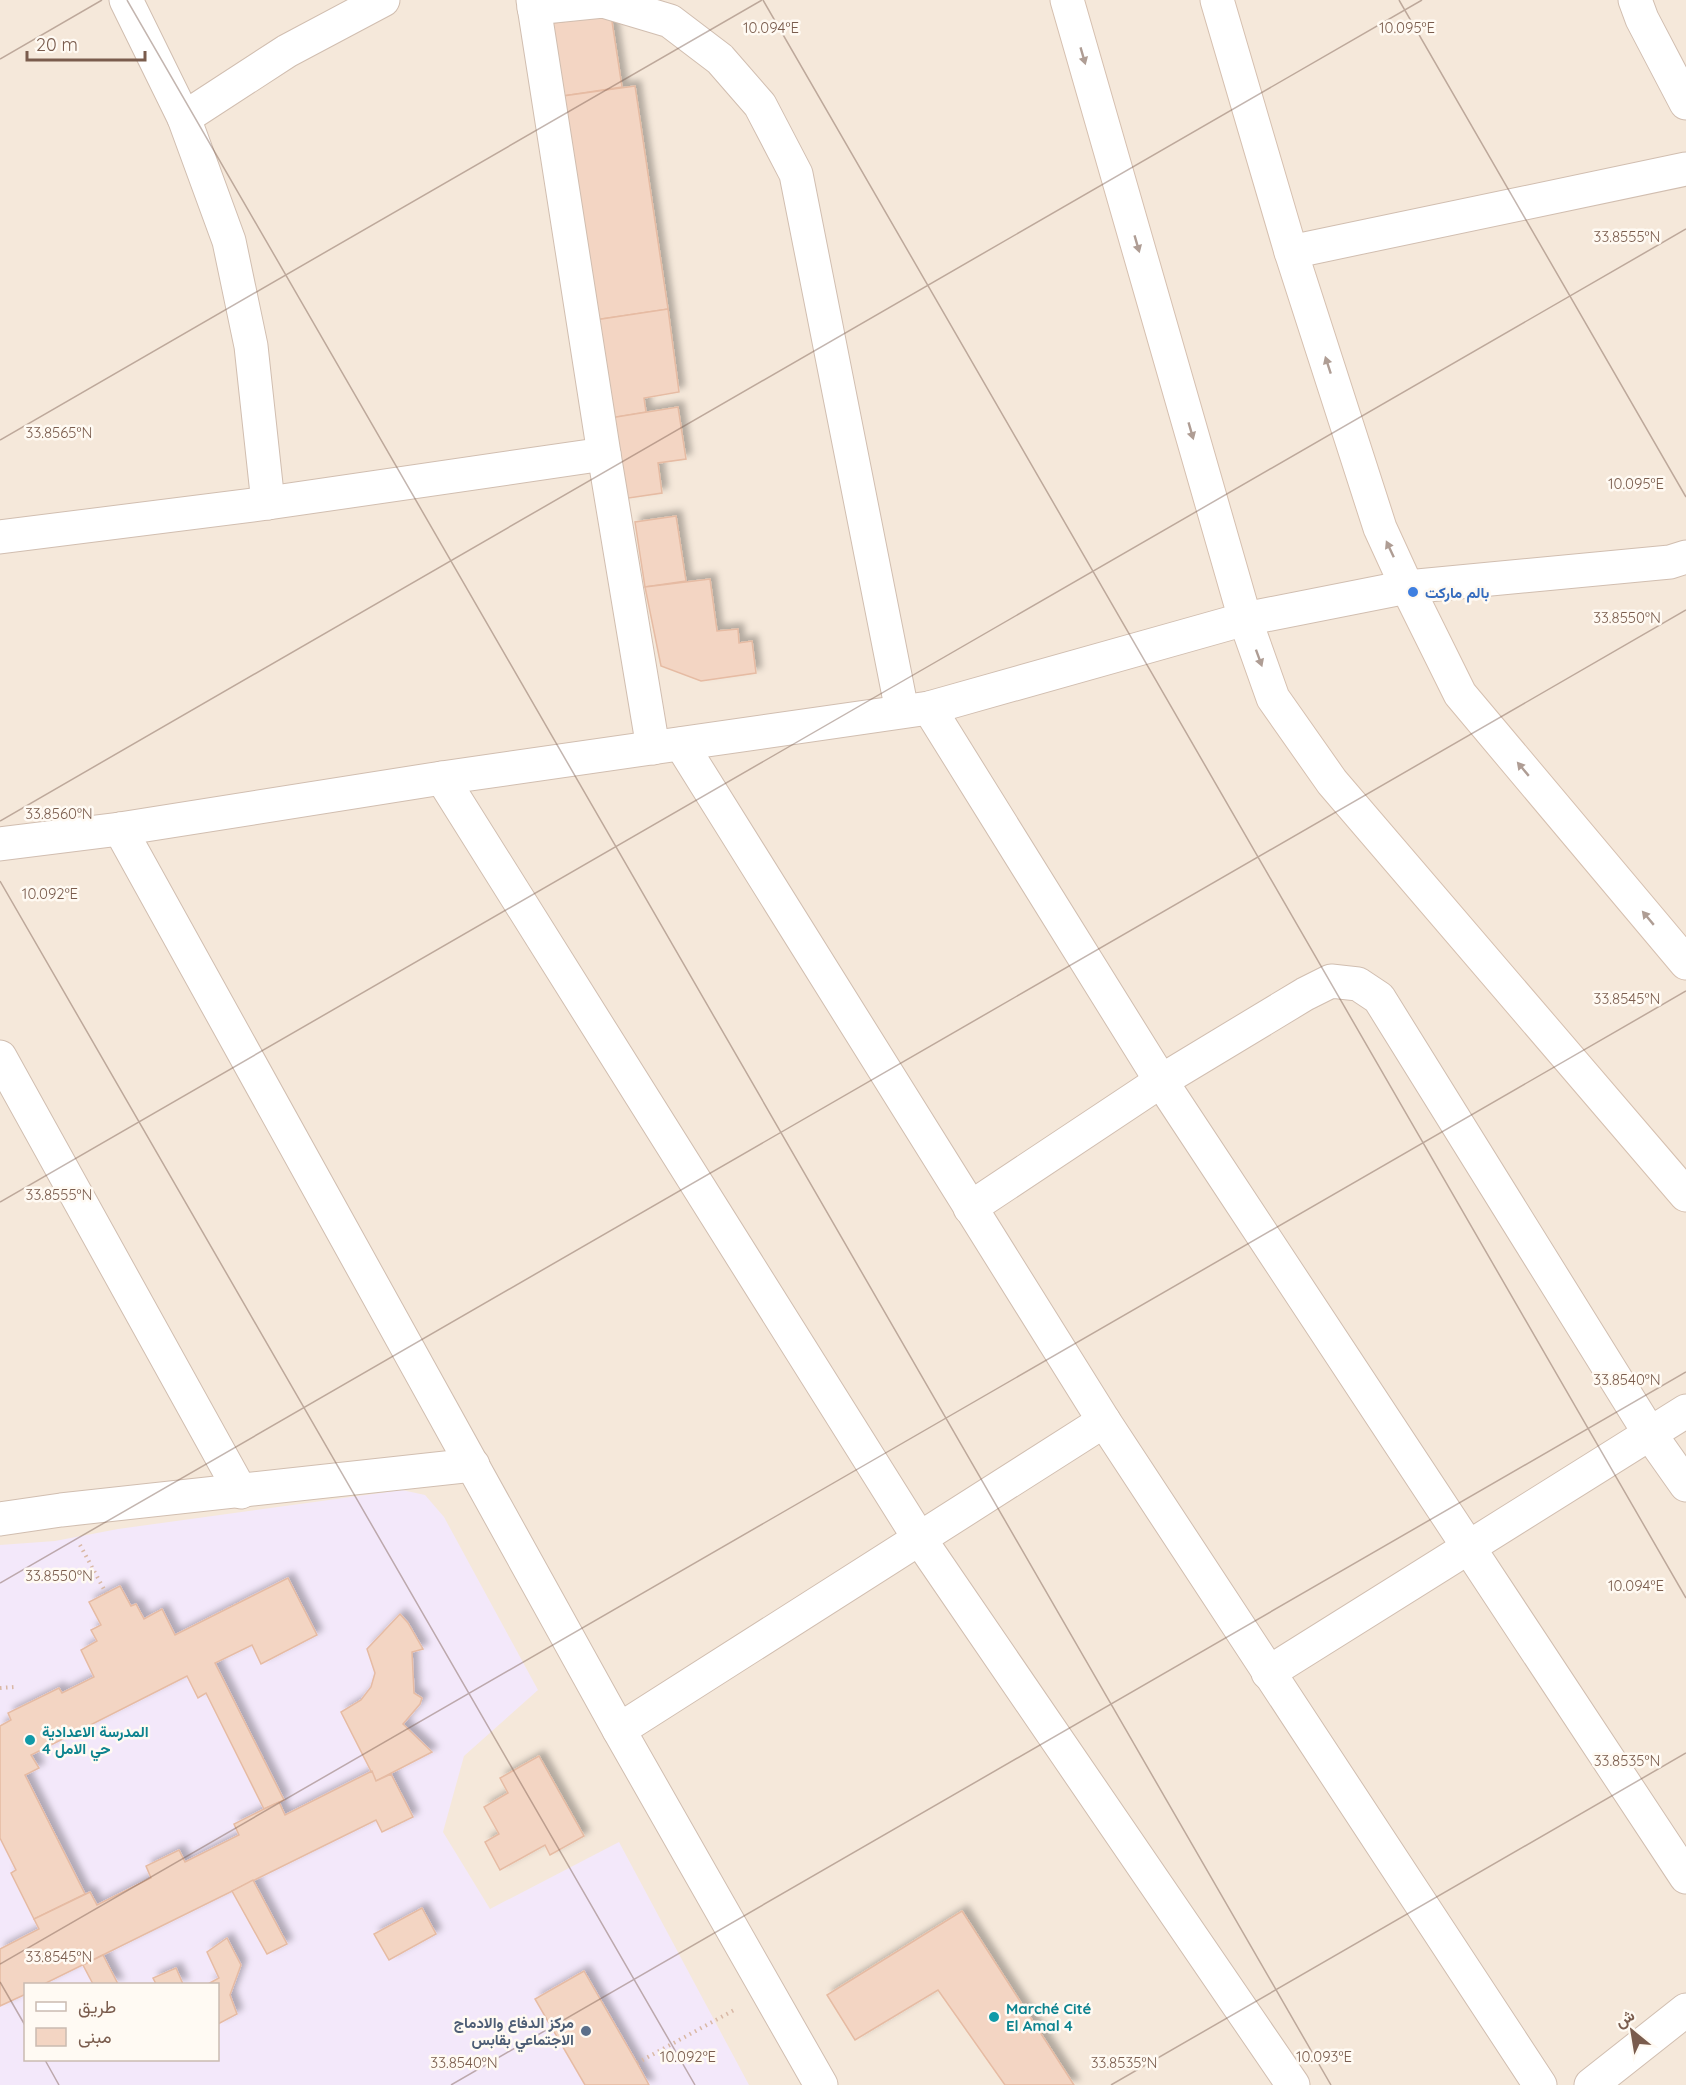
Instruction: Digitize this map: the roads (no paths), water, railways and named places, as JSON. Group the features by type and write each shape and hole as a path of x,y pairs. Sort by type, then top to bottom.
{"street":[{"path":"126,0 184,118 229,241 250,346 268,503"},
{"path":"184,118 287,51 383,0"},
{"path":"1067,0 1245,619 1273,698 1332,782 1686,1195"},
{"path":"1217,0 1291,252 1380,528 1407,587 1460,694 1686,963"},
{"path":"1635,0 1642,19 1686,103"},
{"path":"1540,2085 1268,1673 1104,1421 970,1208 667,746 604,454 534,4 603,1 670,21 720,59 760,105 796,174 915,710 1686,1877"},
{"path":"1291,252 1686,169"},
{"path":"0,537 268,503 604,454"},
{"path":"0,844 120,829 442,778 915,710 1245,619 1407,587 1681,566"},
{"path":"442,778 919,1538 1293,2085"},
{"path":"120,829 619,1730 821,2085"},
{"path":"970,1208 1161,1081 1305,994 1331,981 1358,984 1379,998 1650,1434 1686,1485"},
{"path":"0,1057 241,1492"},
{"path":"1268,1673 1686,1411"},
{"path":"619,1730 1104,1421"},
{"path":"4,1511 61,1510 473,1465"},
{"path":"1591,2085 1686,2010"}],"place":[{"name":"بالم ماركت","path":"1413,592"},
{"name":"المدرسة الاعدادية حي الامل 4","path":"30,1740"},
{"name":"Marché Cité El Amal 4","path":"994,2017"},
{"name":"مركز الدفاع والادماج الاجتماعي بقابس","path":"586,2031"}]}
